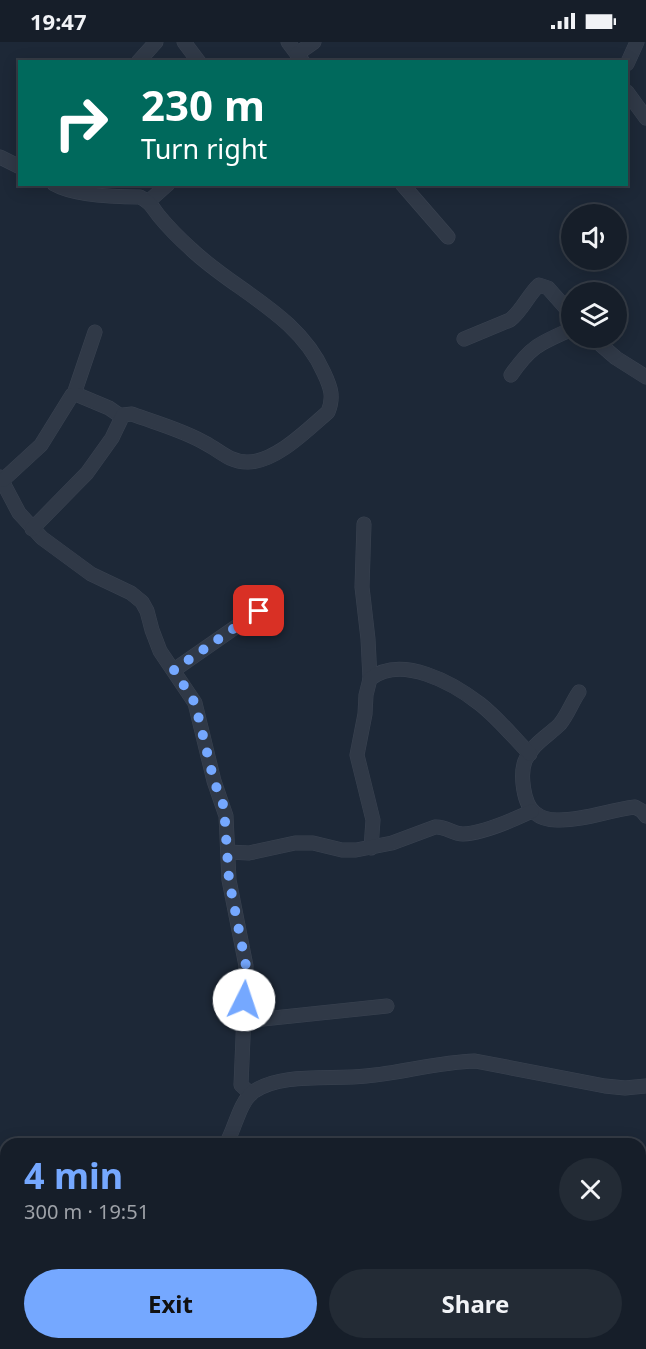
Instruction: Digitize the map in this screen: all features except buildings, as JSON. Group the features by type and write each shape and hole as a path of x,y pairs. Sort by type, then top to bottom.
{"street":[{"path":"140,60 156,42"},
{"path":"184,42 198,60"},
{"path":"288,42 300,58 314,42"},
{"path":"628,62 637,42"},
{"path":"628,93 646,118"},
{"path":"0,157 18,166"},
{"path":"32,529 87,473 112,438 123,415 144,418 206,443 228,458 248,462 268,456 286,446 328,412 332,402 332,390 320,363 301,337 280,316 191,249 159,216 149,201 116,190 62,189 57,186"},
{"path":"149,201 166,186"},
{"path":"404,186 448,237"},
{"path":"464,339 510,321 539,285 548,288 561,303"},
{"path":"95,332 74,394 41,445 1,478 12,501 32,529 91,574 136,596 147,611 160,651 188,691 199,714 214,781 224,807 229,880 246,966 241,1084 250,1094"},
{"path":"511,375 526,354 537,345 561,334"},
{"path":"604,348 646,377"},
{"path":"74,394 109,408 122,417"},
{"path":"364,524 362,587 370,679 357,755 373,820 371,848"},
{"path":"174,670 276,599"},
{"path":"370,679 384,671 405,669 420,672 448,684 481,704 530,754"},
{"path":"579,692 564,718 536,744 523,770 526,794 532,811 544,818 557,820 574,819 626,808 645,808"},
{"path":"228,852 249,853 295,843 313,843 342,850 371,848 440,826 454,834 479,832 532,811"},
{"path":"245,1021 387,1006"},
{"path":"229,1138 250,1094 261,1087 280,1081 364,1077 458,1062 489,1063 605,1086 625,1088 646,1086"}],"route":[{"path":"244,1000 246,966 229,880 226,816 214,781 199,714 195,703 174,670 259,611"}]}
